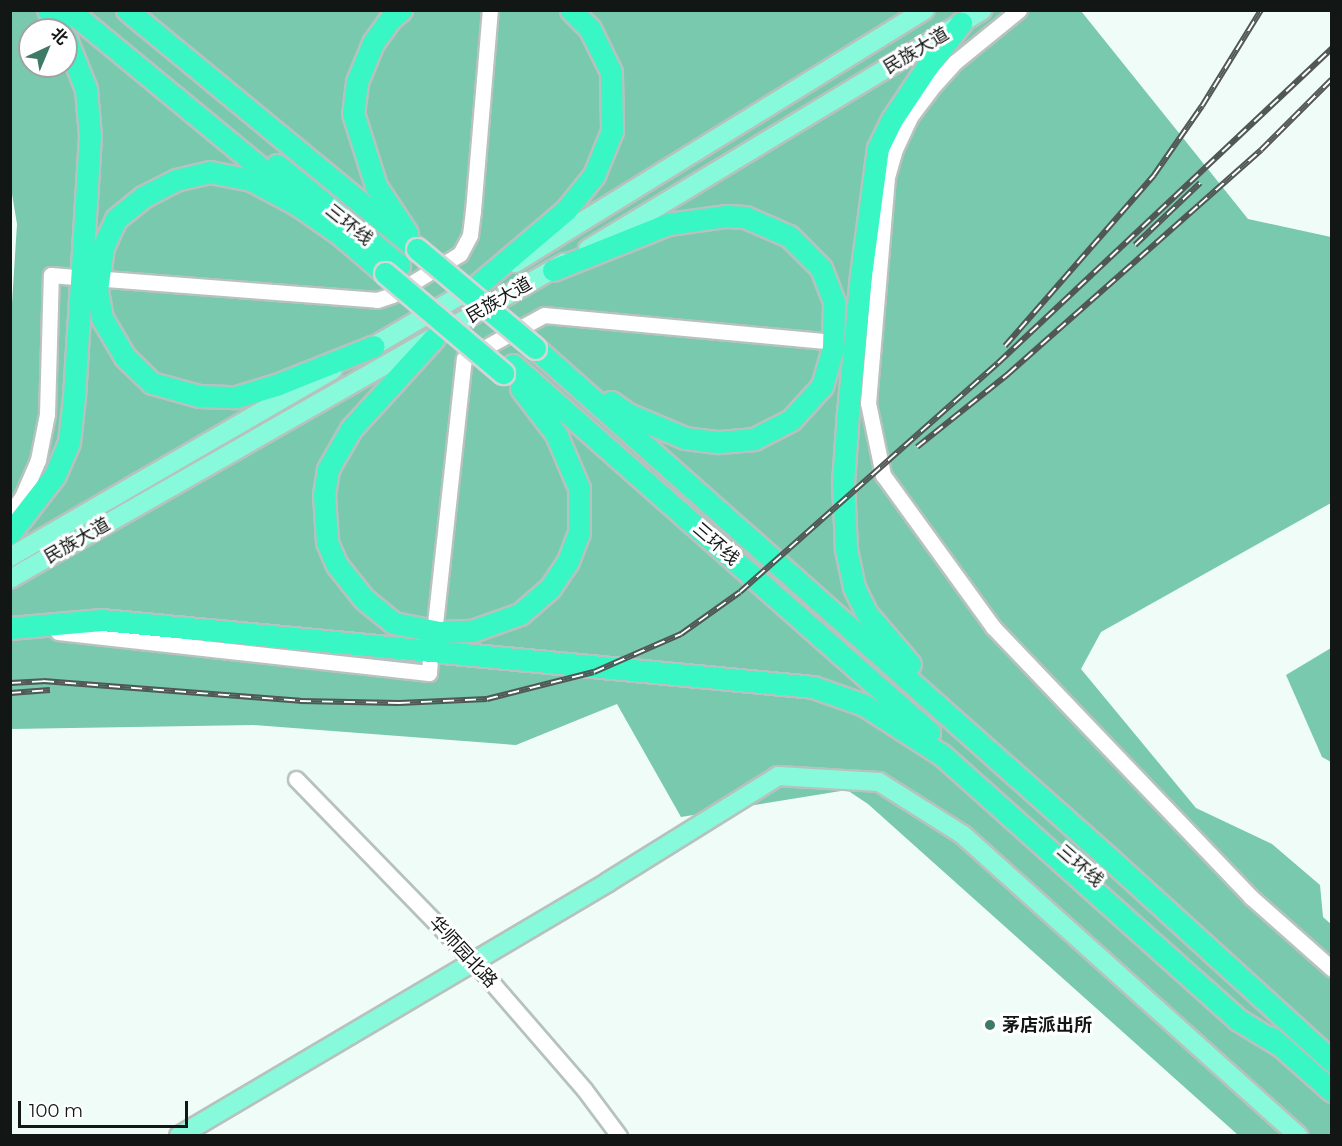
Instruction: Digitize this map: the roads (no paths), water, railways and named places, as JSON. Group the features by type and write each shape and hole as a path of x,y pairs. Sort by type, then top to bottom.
{"highway":[{"path":"69,10 346,239"},
{"name":"三环线","path":"88,10 508,369 1332,1091"},
{"name":"三环线","path":"127,10 535,348 1110,859 1332,1061"},
{"path":"401,10 391,18 373,44 357,82 354,113 376,186 417,249"},
{"path":"474,288 566,210 594,175 612,131 610,72 590,29 571,10"},
{"path":"962,23 927,67 891,121 878,148 861,275 848,412 843,483 846,548 854,587 862,605 895,649 1110,859"},
{"path":"10,533 55,475 69,441 90,136 86,89 78,69"},
{"path":"374,346 236,397 199,396 152,383 125,357 102,318 96,290 103,247 116,219 143,197 176,180 210,172 251,180 296,204 392,269"},
{"path":"535,348 628,414 686,438 717,442 754,440 791,420 822,386 833,348 834,302 821,268 789,236 745,217 704,218 668,224 553,270"},
{"path":"434,338 351,429 328,469 324,494 327,542 337,565 364,599 394,623 439,633 472,631 520,614 550,588 568,561 579,533 579,488 556,434 508,369"},
{"path":"521,388 716,555 1237,1019 1281,1046"},
{"path":"10,628 102,620 813,687 864,705 942,755"}],"main road":[{"name":"民族大道","path":"10,557 474,288 924,10"},
{"name":"民族大道","path":"10,579 553,270 982,10"},
{"path":"179,1136 474,962 778,776 879,782 963,835 1299,1136"}],"street":[{"path":"106,279 377,300 392,295 460,254 470,235 473,211 490,10"},
{"path":"1019,10 955,62 934,85 910,117 895,149 887,177 868,344 868,404 883,475 993,627 1251,897 1332,969"},
{"path":"10,513 22,497 38,460 47,414 51,275 75,277"},
{"path":"435,624 464,359 543,315 826,341"},
{"path":"10,636 70,632 429,673 430,659"},
{"name":"华师园北路","path":"296,779 474,962 584,1089 619,1136"}],"railway":[{"path":"1005,346 1154,175 1202,106 1261,10"},
{"path":"10,683 43,681 300,701 399,703 487,699 594,672 681,634 740,592 998,363 1332,48"},
{"path":"917,447 1008,374 1199,205 1261,150 1332,79"},
{"path":"1135,245 1200,183"},
{"path":"10,693 50,690"}],"place":[{"name":"茅店派出所","path":"990,1025"}]}
